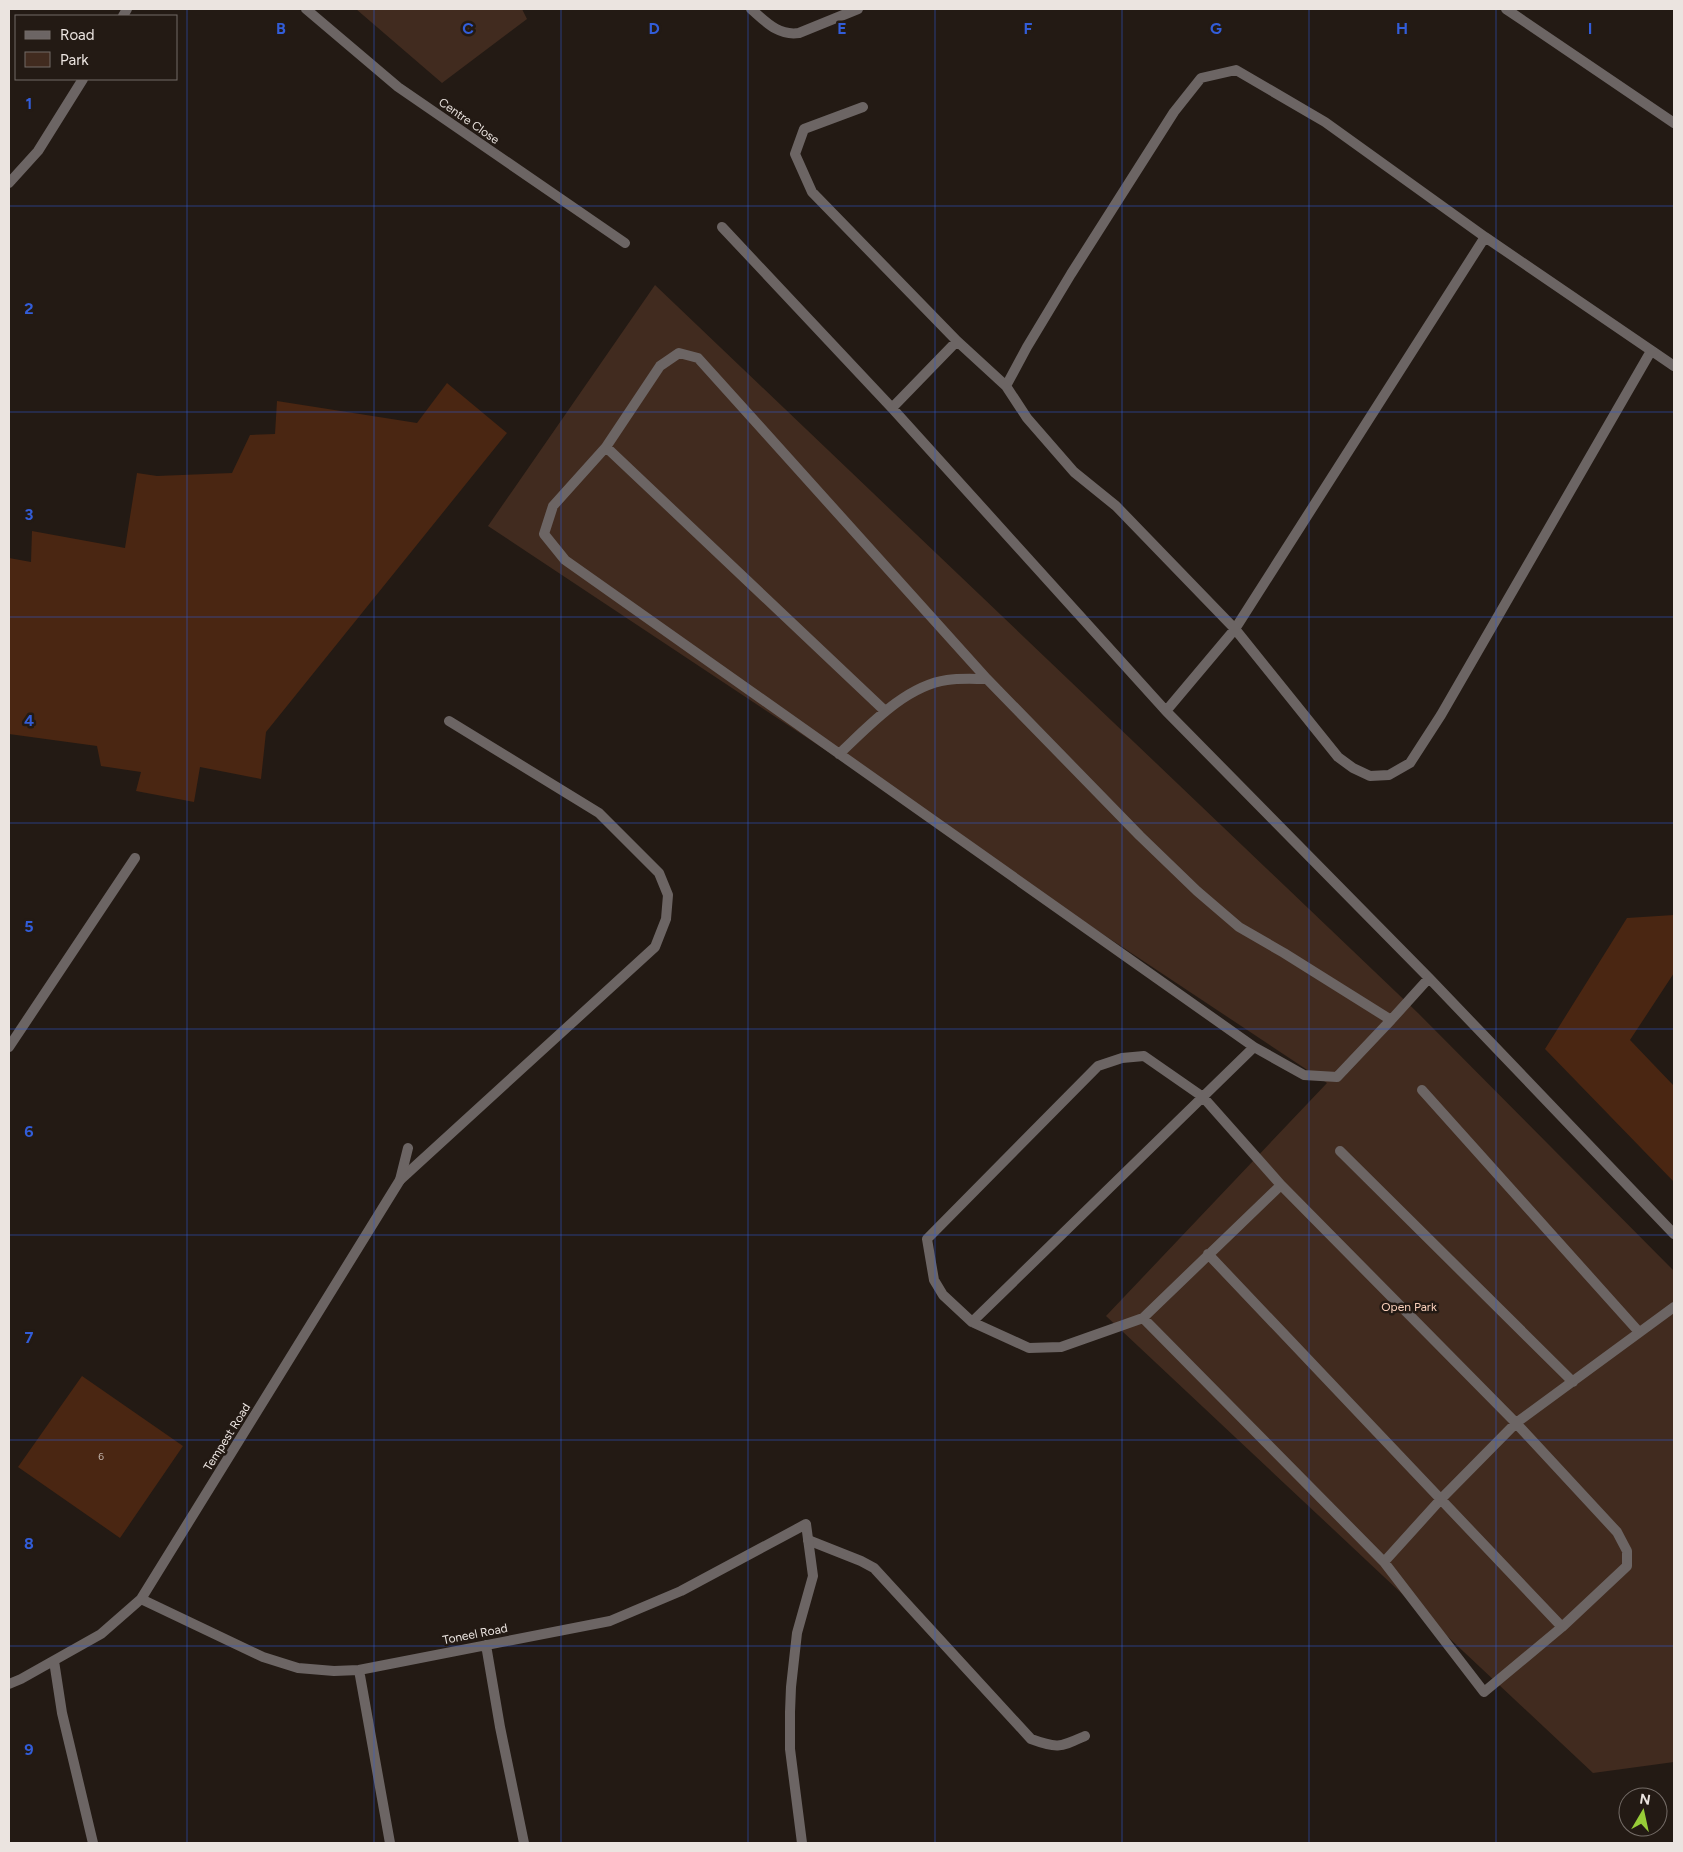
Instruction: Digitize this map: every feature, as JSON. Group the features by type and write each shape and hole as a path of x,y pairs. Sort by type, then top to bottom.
{"street":[{"name":"Centre Close","path":"306,9 398,87 626,243"},
{"path":"751,9 771,27 792,34 799,33 858,9"},
{"path":"1506,9 1674,122"},
{"path":"1006,386 1071,274 1174,112 1201,78 1236,70 1325,122 1485,237 1674,366"},
{"path":"9,183 38,151 82,80"},
{"path":"863,106 804,129 795,154 812,192 957,341 1006,386 1027,418 1074,472 1116,506 1235,629 1338,757 1353,768 1370,776 1389,775 1410,763 1441,716 1650,351"},
{"path":"722,227 892,408 1166,711 1428,978 1674,1234"},
{"path":"1166,711 1235,629 1485,237"},
{"path":"892,408 957,341"},
{"path":"1391,1020 1284,952 1239,927 1140,836 987,679 698,358 679,353 660,366 606,447 553,506 544,534 565,560 1254,1047 1304,1074 1337,1077 1391,1020 1428,978"},
{"path":"606,447 885,711"},
{"path":"840,754 885,711 920,688 947,680 987,679"},
{"path":"400,1180 655,947 666,919 668,895 659,873 599,813 448,721"},
{"path":"9,1047 135,858"},
{"path":"972,1322 1254,1047"},
{"path":"1143,1318 1384,1562 1484,1692 1562,1627 1627,1566 1627,1551 1617,1532 1516,1423 1281,1185 1203,1098 1144,1056 1122,1058 1098,1066 927,1239 934,1280 943,1294 972,1322 1028,1348 1061,1347 1143,1318 1281,1185"},
{"path":"1422,1090 1639,1332"},
{"name":"Tempest Road","path":"9,1684 101,1634 141,1599 400,1180 408,1148"},
{"path":"1340,1152 1573,1382"},
{"path":"1208,1254 1562,1627"},
{"path":"1384,1562 1441,1499 1516,1423 1674,1307"},
{"name":"Toneel Road","path":"141,1599 263,1657 298,1668 334,1671 359,1670 610,1621 681,1591 806,1524 808,1540"},
{"path":"802,1843 790,1749 790,1712 797,1633 813,1576 808,1540 874,1568 1031,1740 1060,1747 1085,1736"},
{"path":"486,1645 500,1726 524,1843"},
{"path":"54,1661 62,1713 93,1843"},
{"path":"359,1670 390,1843"}],"green space":[{"path":"356,9 522,9 527,19 442,83"},
{"name":"Open Park","path":"655,285 1418,1013 1674,1271 1674,1762 1593,1773 1106,1316 1327,1083 488,526"}],"building":[{"path":"447,383 507,433 266,732 261,779 200,767 194,802 136,791 141,772 101,766 97,746 9,734 9,558 31,562 32,531 125,548 137,473 157,476 232,473 250,435 275,434 277,401 417,423"},
{"path":"1674,915 1674,973 1630,1040 1674,1086 1674,1182 1545,1049 1627,918"},
{"path":"82,1376 183,1446 120,1538 18,1467"}]}
